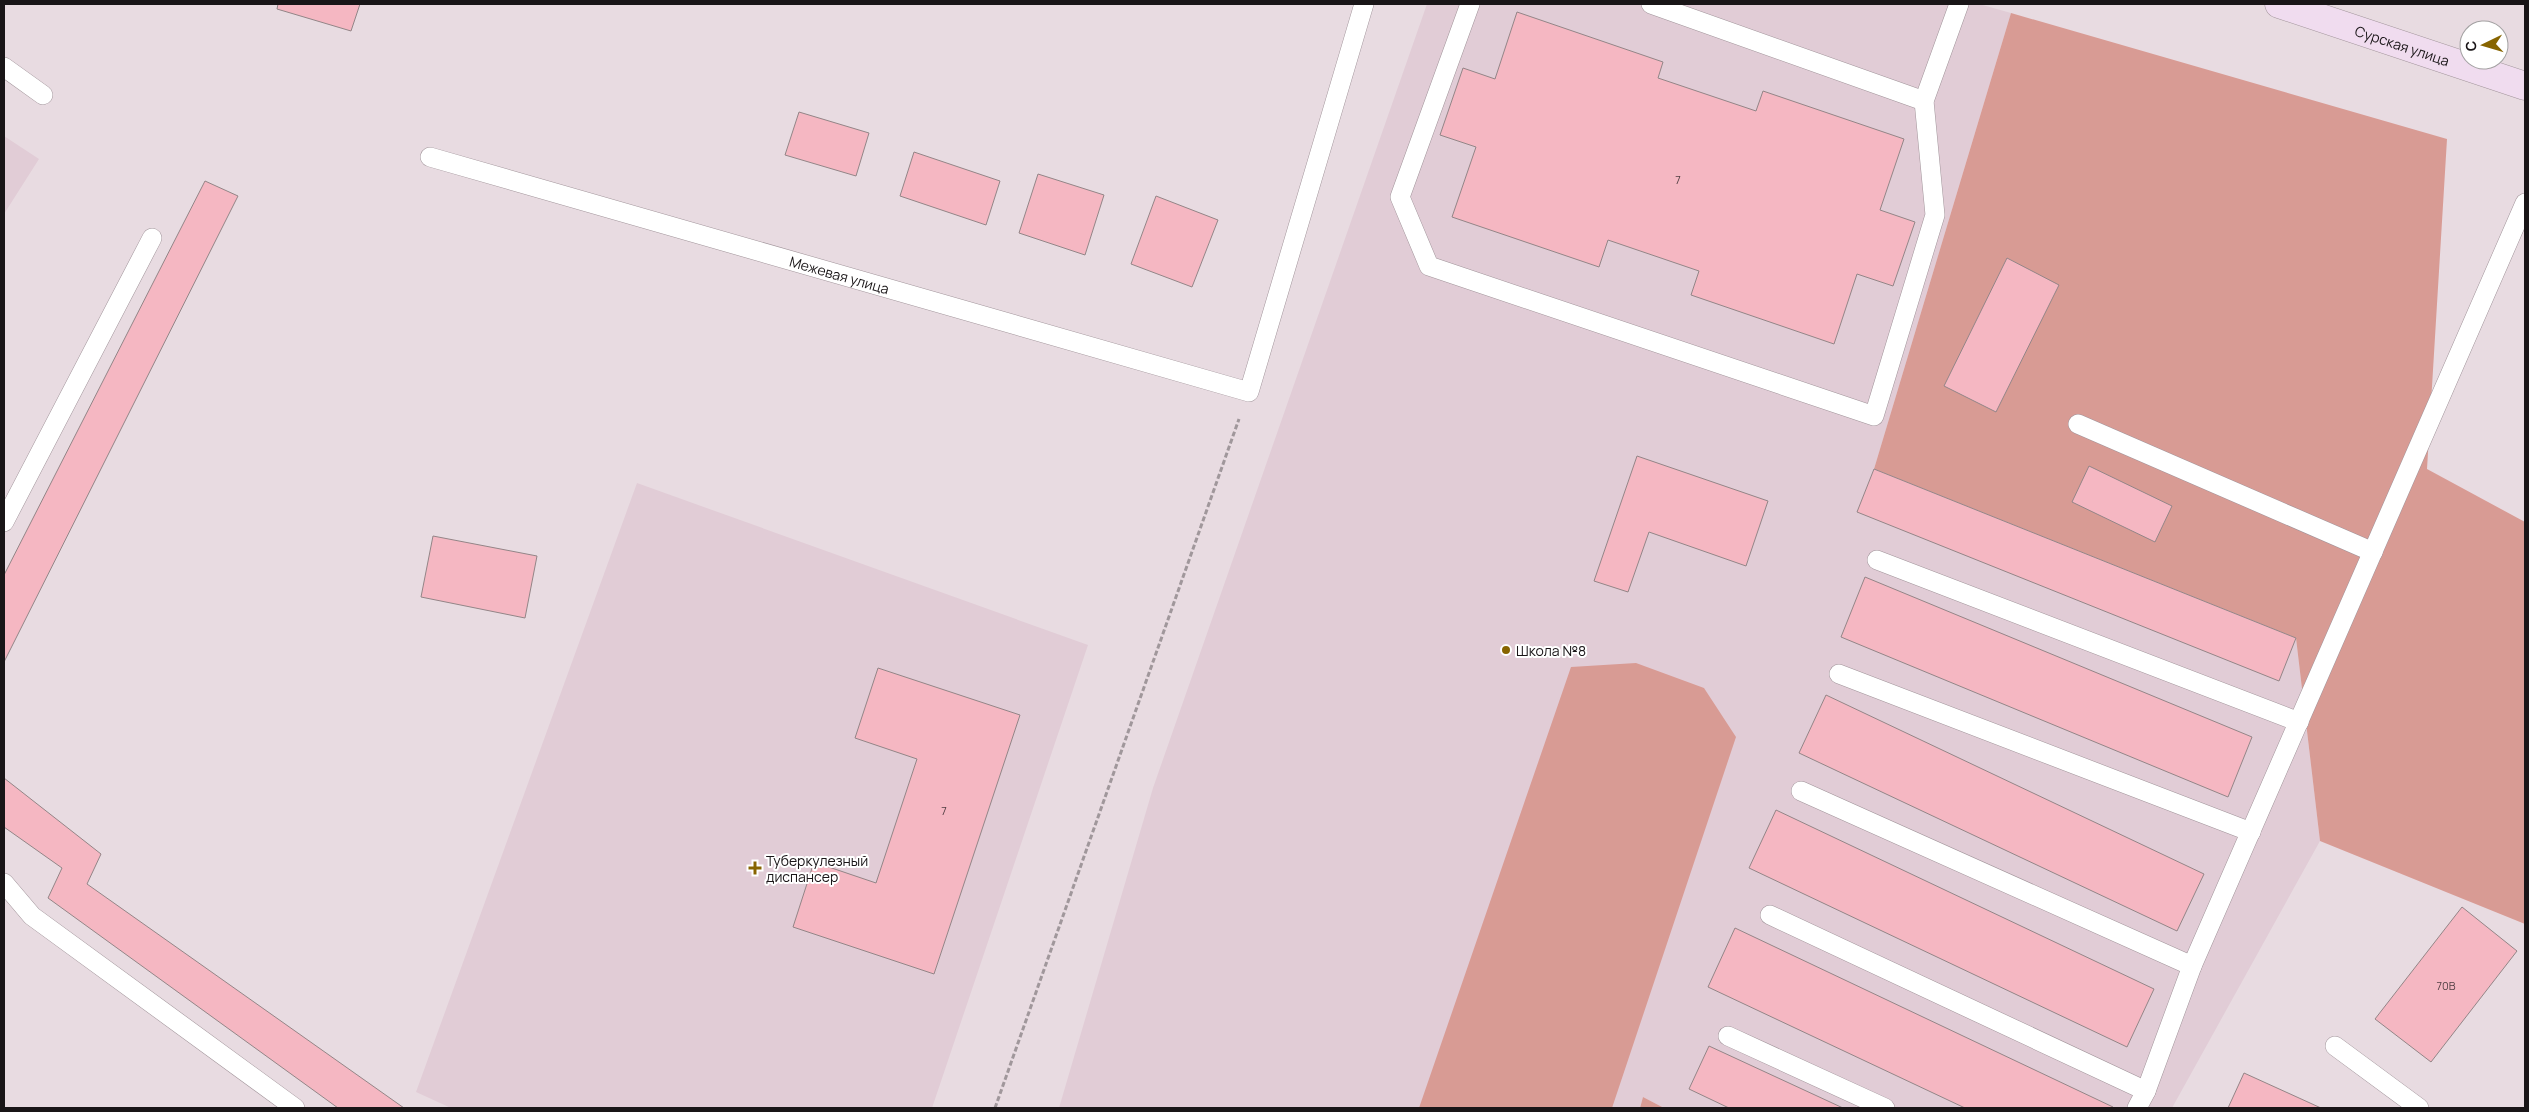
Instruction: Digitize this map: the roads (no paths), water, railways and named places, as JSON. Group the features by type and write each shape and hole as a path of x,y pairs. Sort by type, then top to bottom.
{"street":[{"name":"Сурская улица","path":"2279,4 2525,86"}],"lane":[{"name":"Межевая улица","path":"430,157 1249,392 1364,4"},
{"path":"1470,4 1400,197 1429,266 1874,416 1935,215 1924,102 1959,4"},
{"path":"1651,4 1924,102"},
{"path":"4,67 43,95"},
{"path":"2137,1108 2146,1091 2192,966 2525,203"},
{"path":"4,522 152,238"},
{"path":"2078,424 2373,552"},
{"path":"1878,560 2299,722"},
{"path":"1839,674 2251,832"},
{"path":"1801,791 2192,966"},
{"path":"4,883 32,916 295,1108"},
{"path":"1770,914 2146,1091"},
{"path":"1728,1036 1885,1108"},
{"path":"2335,1046 2419,1108"}],"place":[{"name":"Школа №8","path":"1506,650"},
{"name":"Туберкулезный диспансер","path":"755,868"}]}
